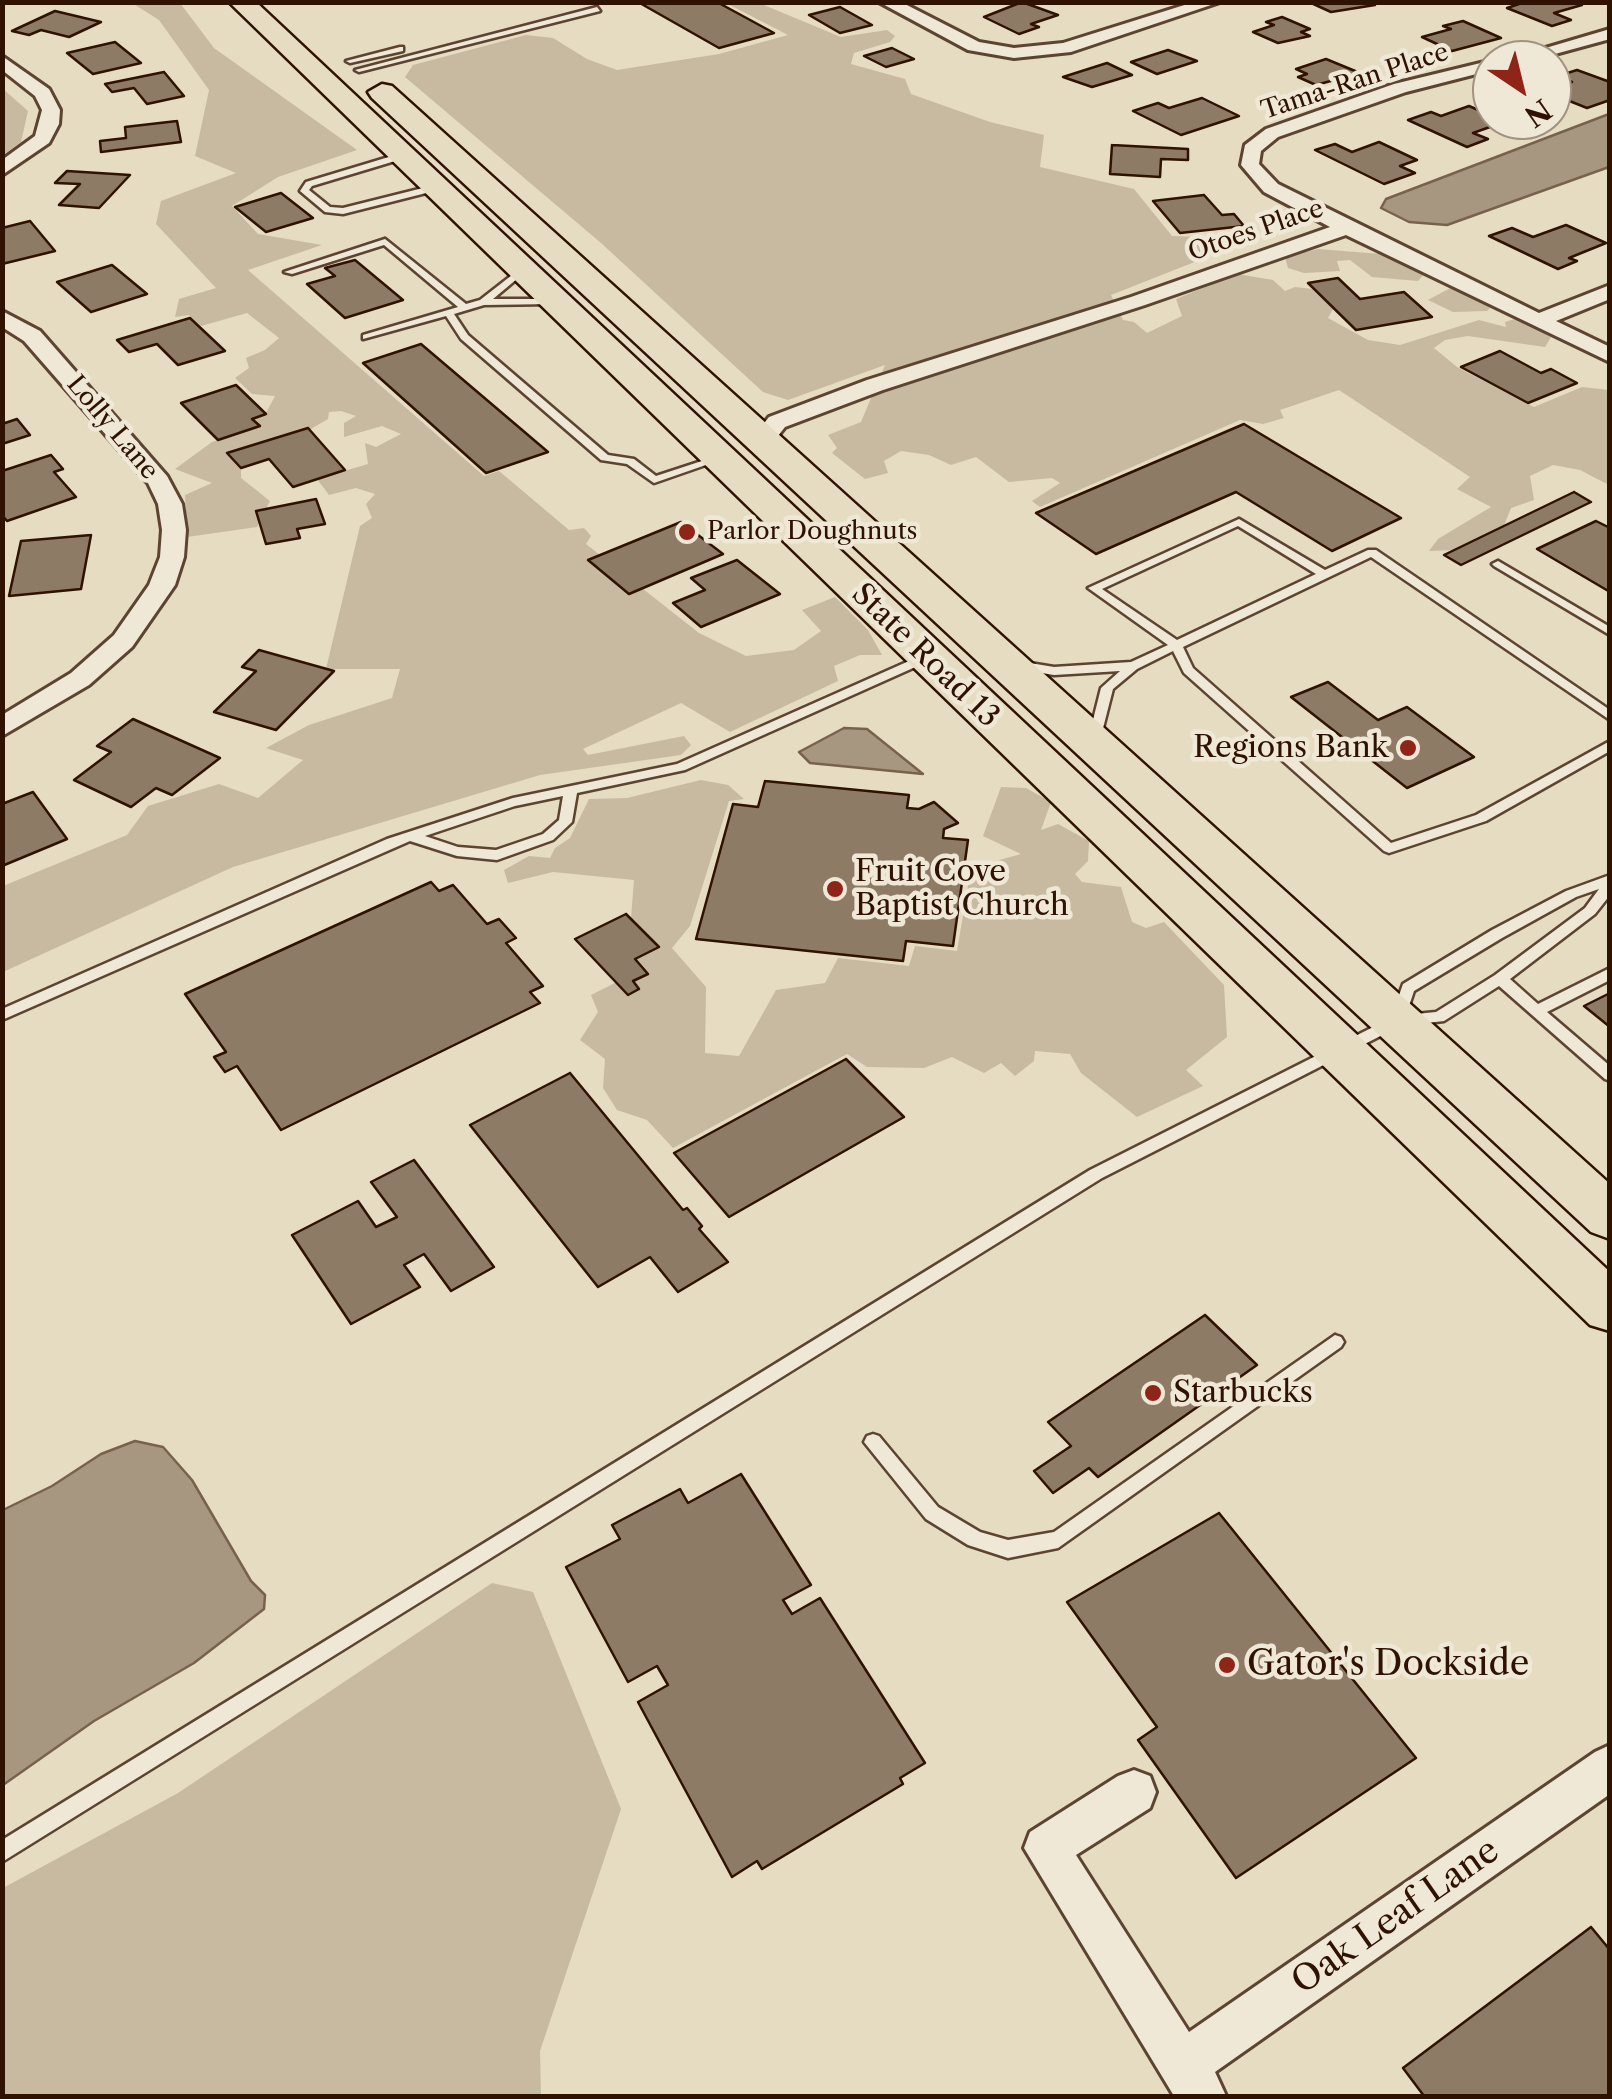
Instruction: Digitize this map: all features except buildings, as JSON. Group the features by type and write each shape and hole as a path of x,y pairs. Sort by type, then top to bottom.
{"main road":[{"name":"State Road 13","path":"241,2 389,144 556,250 1610,1217"},
{"name":"State Road 13","path":"286,2 354,66 521,271 1610,1308"}],"street":[{"path":"887,2 974,46 1036,52 1065,48 1212,2"},
{"path":"1572,44 1610,34"},
{"path":"2,61 42,93 51,110 43,139 2,170"},
{"name":"Tama-Ran Place","path":"1348,228 1261,180 1249,157 1258,141 1400,88 1472,71"},
{"name":"Otoes Place","path":"718,459 762,442 796,439 986,363 1022,339 1348,228 1610,356"},
{"path":"1539,320 1610,290"},
{"name":"Lolly Lane","path":"2,317 32,336 53,358 158,481 170,504 174,530 172,557 162,585 124,641 80,679 2,727"},
{"name":"Oak Leaf Lane","path":"1192,2081 1610,1767"},
{"path":"1134,1792 1046,1848 1192,2081"}],"lane":[{"path":"354,66 583,2"},
{"path":"354,66 598,10"},
{"path":"389,144 309,184 304,191 328,210 342,210 448,184"},
{"path":"289,272 385,242 464,308"},
{"path":"483,302 521,271"},
{"path":"366,338 483,302 554,302"},
{"path":"448,312 464,336 605,458 630,461 654,480 718,459"},
{"path":"1325,575 1239,522 1094,588 1177,646 1188,670 1389,848 1481,818 1610,745"},
{"path":"1094,743 1108,688 1133,666 1372,552 1610,716"},
{"path":"1498,564 1610,632"},
{"path":"2,1015 410,836 513,802 680,767 926,657"},
{"path":"1005,662 1054,671 1133,666"},
{"path":"410,836 456,851 496,855 548,837 565,822 571,790"},
{"path":"1397,1020 1408,988 1571,894 1610,882"},
{"path":"2,1852 1096,1174 1397,1020 1439,1017 1500,979 1590,911 1610,882"},
{"path":"1538,1010 1610,972"},
{"path":"1500,979 1610,1075"},
{"path":"873,1442 932,1513 975,1539 1008,1549 1058,1540 1336,1342"}],"shaded area":[{"path":"132,3 180,3 214,48 357,150 278,177 232,206 258,234 322,245 248,270 484,476 499,471 569,530 584,528 591,536 586,544 699,633 746,656 794,650 821,631 802,610 835,597 868,630 882,655 860,655 834,666 838,681 730,732 681,703 583,749 588,755 684,736 691,745 681,755 540,775 233,867 3,972 3,886 127,835 148,806 219,784 258,798 303,760 266,748 309,725 392,698 400,669 326,669 360,526 372,518 366,504 375,494 356,488 329,495 317,479 368,464 365,443 376,447 401,434 382,426 344,437 344,423 356,416 329,412 328,419 299,436 241,463 241,478 270,501 257,527 187,537 185,495 212,483 175,469 212,442 260,427 253,419 266,413 275,396 252,394 235,378 249,368 246,358 265,350 279,338 247,313 201,326 189,315 175,317 179,299 216,288 156,224 161,201 236,173 195,156 209,90 159,20"},
{"path":"726,3 759,3 841,37 887,30 895,36 890,42 854,53 851,64 905,79 911,94 990,122 1044,135 1040,167 1134,189 1172,236 1228,238 1230,248 1111,295 1123,320 1134,322 1147,333 1182,316 1176,299 1237,274 1273,280 1285,291 1295,287 1312,289 1333,309 1328,318 1368,340 1400,345 1479,320 1506,327 1505,322 1518,318 1551,337 1545,347 1468,336 1445,340 1434,348 1457,367 1534,407 1582,387 1609,390 1609,485 1580,470 1553,465 1530,476 1534,500 1511,508 1503,528 1456,550 1429,551 1438,539 1491,507 1457,489 1470,477 1339,390 1280,410 1284,418 1263,424 1240,420 1040,507 1032,501 1060,483 1052,478 1009,482 976,457 951,465 929,455 901,451 884,461 888,473 865,479 832,453 837,448 828,435 861,422 885,365 788,400 763,392 601,243 405,77 413,65 526,35 553,38 587,59 617,70 719,54 788,35"},
{"path":"2,88 28,111 21,142 3,155"},
{"path":"1609,114 1609,167 1447,225 1409,222 1381,208 1386,199 1541,140 1572,140 1572,128"},
{"path":"1318,249 1381,254 1425,273 1418,281 1372,277 1350,260 1337,261 1340,271 1304,273 1288,268 1285,257"},
{"path":"1454,286 1493,305 1487,311 1453,312 1428,300"},
{"path":"844,728 867,729 923,774 810,763 799,752"},
{"path":"701,780 728,785 744,799 729,801 690,926 672,948 706,987 705,1053 739,1056 776,990 825,983 838,958 909,966 915,946 957,951 971,868 1021,854 983,836 1001,787 1026,788 1051,802 1041,830 1058,824 1089,841 1088,861 1075,874 1082,882 1121,887 1132,922 1146,928 1164,922 1224,985 1227,1037 1186,1070 1203,1086 1137,1117 1081,1073 1070,1054 1035,1051 1034,1061 1015,1076 1001,1063 984,1073 952,1057 924,1068 867,1067 847,1054 673,1148 647,1120 617,1110 603,1088 605,1059 580,1040 598,1012 591,995 625,978 623,957 650,938 631,918 634,880 553,872 508,883 504,870 529,856 550,858 555,848 570,838 589,799 627,798"},
{"path":"135,1441 163,1447 192,1480 251,1581 265,1595 264,1609 194,1663 94,1721 3,1785 3,1510 52,1486 101,1454"},
{"path":"492,1583 533,1592 621,1809 540,2051 541,2096 3,2096 3,1888 178,1793"}],"place":[{"name":"Parlor Doughnuts","path":"687,532"},
{"name":"Regions Bank","path":"1408,748"},
{"name":"Fruit Cove Baptist Church","path":"835,889"},
{"name":"Starbucks","path":"1153,1393"},
{"name":"Gator's Dockside","path":"1227,1665"}]}
